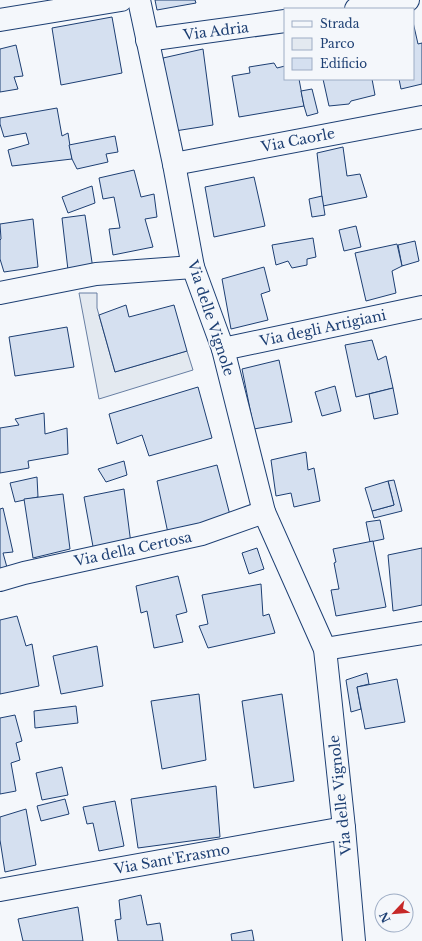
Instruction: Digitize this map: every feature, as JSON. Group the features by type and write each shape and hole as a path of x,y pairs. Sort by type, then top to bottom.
{"street":[{"path":"0,20 121,0"},
{"name":"Via delle Vignole","path":"138,0 174,164 193,267 223,349 264,512 325,649 344,828 354,941"},
{"path":"362,8 408,0"},
{"name":"Via Adria","path":"147,40 284,21"},
{"name":"Via Caorle","path":"174,164 422,117"},
{"path":"0,293 96,274 193,267"},
{"name":"Via degli Artigiani","path":"223,349 422,307"},
{"name":"Via della Certosa","path":"0,580 24,573 202,534 264,512"},
{"path":"325,649 422,633"},
{"name":"Via Sant'Erasmo","path":"0,890 344,828"}],"green space":[{"path":"79,293 97,293 97,308 115,372 187,351 193,370 99,399"}],"building":[{"path":"155,0 195,0 196,3 157,10"},
{"path":"112,17 122,73 61,85 52,28"},
{"path":"414,26 418,44 422,43 422,84 401,89 399,80 414,80"},
{"path":"16,45 23,76 14,77 18,89 0,92 0,49"},
{"path":"203,49 213,125 175,131 163,58"},
{"path":"274,63 277,68 284,66 284,80 299,80 304,106 239,117 232,76 250,73 249,67"},
{"path":"323,80 372,80 375,95 351,101 349,104 329,106"},
{"path":"312,89 318,113 307,116 301,91"},
{"path":"57,108 62,136 68,133 72,159 12,166 8,150 29,144 26,133 4,137 0,124 0,118"},
{"path":"115,136 118,152 106,154 108,162 77,169 72,159 69,145"},
{"path":"343,147 347,176 360,174 367,197 323,206 317,153"},
{"path":"134,170 141,197 154,194 157,217 145,219 153,247 113,255 109,229 120,228 114,197 103,199 99,178"},
{"path":"254,177 265,226 214,237 205,187"},
{"path":"92,186 95,203 68,213 62,197"},
{"path":"322,196 325,215 312,217 309,199"},
{"path":"85,215 93,269 68,270 62,218"},
{"path":"33,219 38,267 4,272 0,259 0,224"},
{"path":"356,226 361,247 344,251 339,230"},
{"path":"313,238 316,257 307,259 307,265 292,268 288,261 276,265 272,245"},
{"path":"415,241 419,261 402,266 398,245"},
{"path":"397,244 402,266 392,271 396,293 366,301 355,253"},
{"path":"264,267 270,291 261,294 268,320 231,329 222,279"},
{"path":"126,305 129,317 174,305 187,351 115,372 99,315"},
{"path":"67,327 74,367 15,376 9,337"},
{"path":"372,340 378,360 386,356 393,388 356,397 345,345"},
{"path":"279,360 292,422 254,429 242,369"},
{"path":"335,386 341,411 322,416 315,392"},
{"path":"198,387 212,438 149,456 142,435 117,444 109,414"},
{"path":"393,388 398,414 374,419 369,394"},
{"path":"44,413 45,434 67,428 68,454 28,461 29,468 0,473 0,428 19,425 15,419"},
{"path":"306,452 308,470 314,468 320,501 294,507 291,493 276,496 271,460"},
{"path":"124,461 127,475 106,482 98,469"},
{"path":"217,465 231,519 169,538 157,481"},
{"path":"37,477 38,497 15,502 10,483"},
{"path":"394,480 402,511 374,518 372,511 394,505 388,481"},
{"path":"388,481 394,505 372,511 365,488"},
{"path":"124,489 131,544 94,552 84,497"},
{"path":"63,494 70,549 33,558 24,499"},
{"path":"3,508 13,552 3,553 8,571 0,572 0,509"},
{"path":"380,520 384,539 370,542 366,522"},
{"path":"373,541 386,607 336,616 331,590 339,589 333,549"},
{"path":"257,548 264,569 249,574 242,553"},
{"path":"422,548 422,605 393,611 388,555"},
{"path":"178,576 187,612 176,615 183,642 154,648 147,611 141,613 136,586"},
{"path":"261,584 263,616 269,614 275,633 208,648 199,626 208,624 202,595"},
{"path":"17,616 26,646 32,644 39,686 0,694 0,620"},
{"path":"97,646 103,686 61,694 53,656"},
{"path":"367,673 369,684 357,687 361,709 351,712 346,680"},
{"path":"397,679 405,722 365,729 357,687"},
{"path":"199,694 206,760 162,769 151,701"},
{"path":"282,694 294,781 254,788 242,701"},
{"path":"76,706 78,723 35,728 34,711"},
{"path":"15,715 22,741 16,743 20,760 11,763 16,791 0,794 0,718"},
{"path":"62,767 68,795 42,800 36,773"},
{"path":"216,786 220,837 138,848 131,799"},
{"path":"65,799 69,814 41,821 37,806"},
{"path":"115,801 124,846 99,851 93,823 87,824 83,807"},
{"path":"26,809 36,865 5,872 0,840 0,817"},
{"path":"141,895 147,925 160,923 163,941 118,941 115,920 121,919 119,900"},
{"path":"78,907 83,941 23,941 18,919"},
{"path":"252,930 254,941 232,941 231,934"}]}
